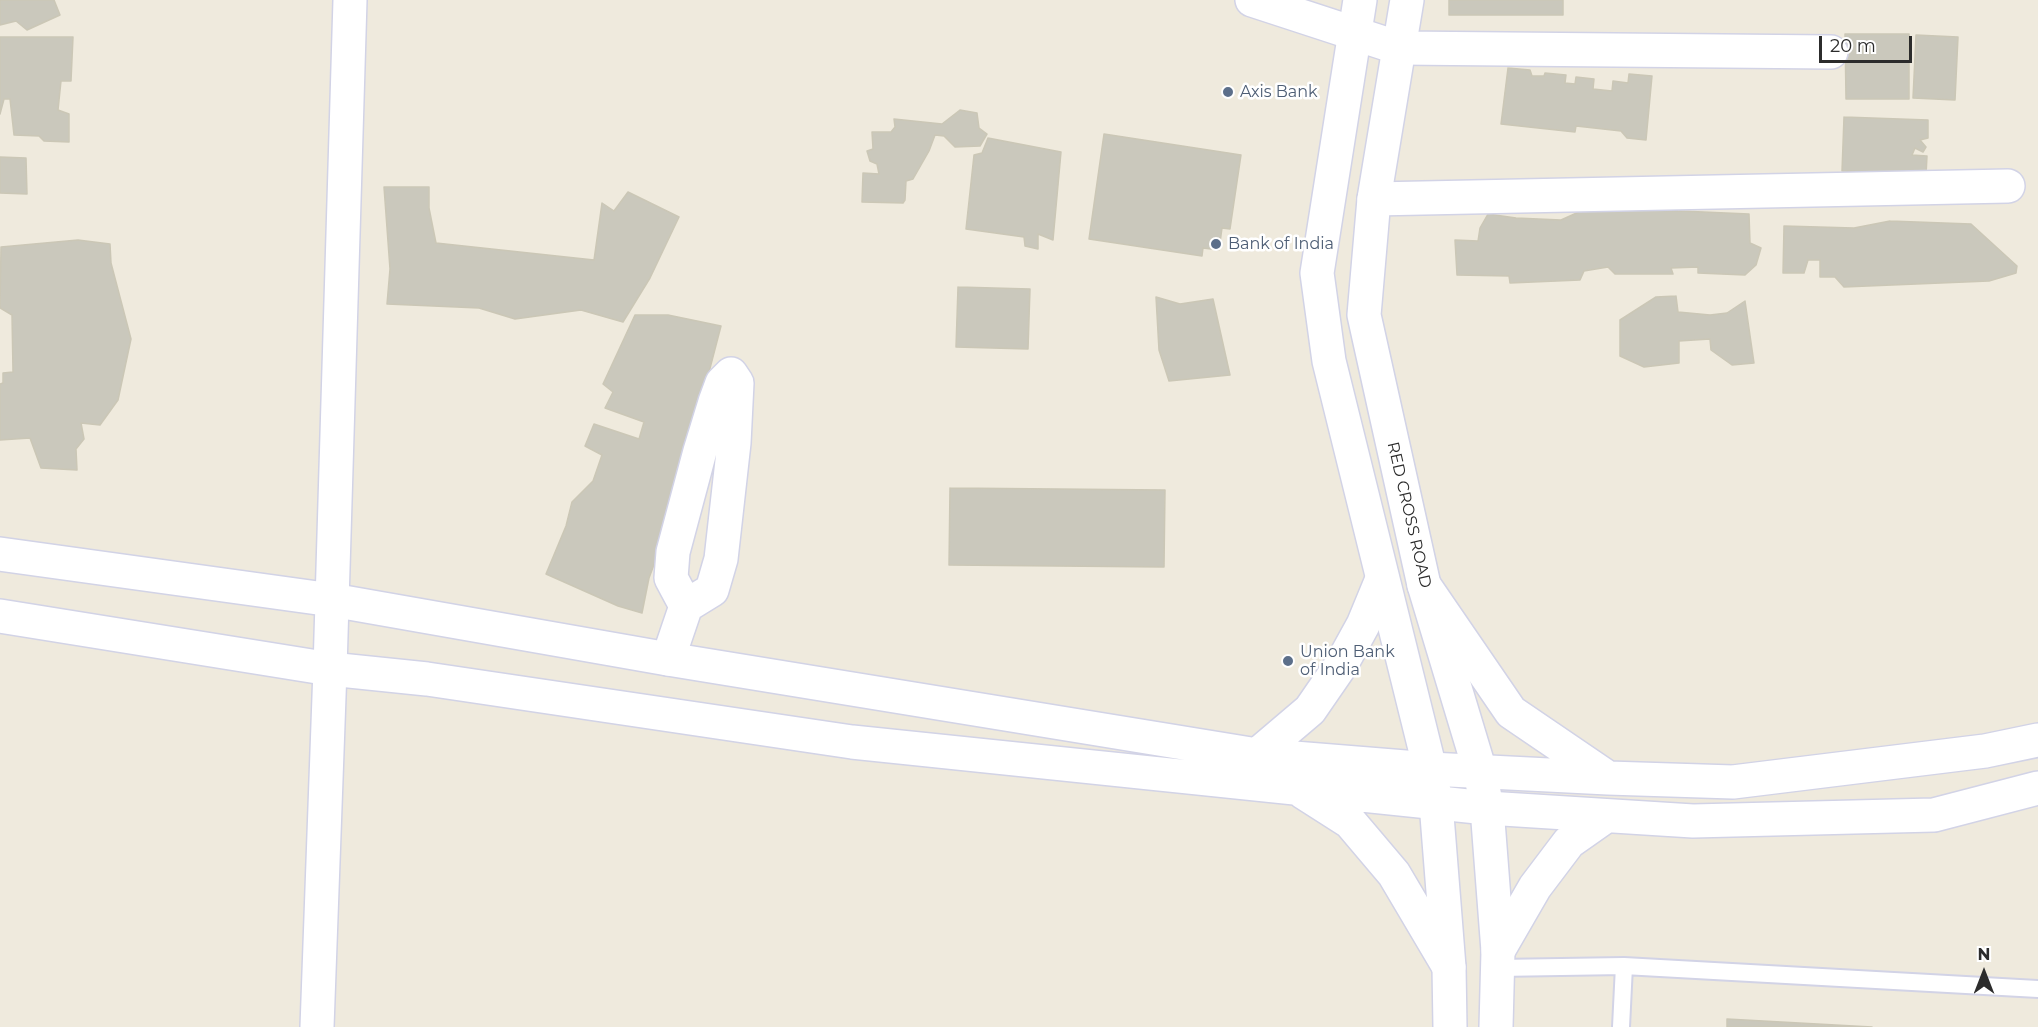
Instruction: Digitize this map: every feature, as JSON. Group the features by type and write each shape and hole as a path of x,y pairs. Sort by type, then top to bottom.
{"main road":[{"path":"317,1027 350,0"},
{"path":"1252,0 1399,48 1831,52"},
{"path":"1360,0 1317,273 1329,361 1430,769 1436,803 1449,967 1450,1027"},
{"name":"RED CROSS ROAD","path":"1407,0 1374,199 1364,315 1424,585 1480,771 1486,808 1498,959 1496,1027"},
{"path":"1374,199 2007,186"},
{"path":"668,659 686,606 712,590 721,559 734,443 737,383 731,374 722,383 715,402 673,552 671,578 686,606"},
{"path":"0,554 332,600 668,659 1257,755 1430,769 1733,782 1985,751 2038,740"},
{"path":"1257,755 1310,710 1341,665 1363,625 1382,579"},
{"path":"1424,585 1511,712 1608,778"},
{"path":"0,616 330,669 427,679 852,742 1486,808 1693,821 1934,815 2038,788"},
{"path":"852,742 858,690"},
{"path":"1296,788 1350,822 1358,830 1394,874 1449,967"},
{"path":"1498,959 1535,887 1569,842 1606,816"}],"lane":[{"path":"1498,959 2038,989"},
{"path":"1621,1027 1624,966"}],"building":[{"path":"0,0 54,0 60,15 27,30 16,21 0,25"},
{"path":"1449,0 1563,0 1563,15 1449,15"},
{"path":"1845,34 1909,34 1909,99 1846,99"},
{"path":"1916,35 1958,37 1955,100 1913,98"},
{"path":"0,37 73,37 71,81 61,81 58,110 69,114 69,142 44,141 39,136 14,135 10,99 4,99 0,114"},
{"path":"1508,68 1530,70 1532,76 1544,76 1545,73 1566,75 1565,83 1575,84 1576,77 1594,79 1593,89 1612,91 1613,81 1628,83 1629,74 1652,76 1646,140 1627,138 1621,131 1576,126 1575,132 1501,124"},
{"path":"960,110 977,113 979,128 987,134 980,146 955,147 944,136 935,135 913,179 906,181 903,203 862,202 863,173 879,174 877,164 870,161 867,151 873,149 872,132 891,132 895,127 894,119 942,124"},
{"path":"1844,117 1928,120 1928,138 1920,140 1926,147 1923,152 1915,148 1912,155 1927,156 1926,175 1842,171"},
{"path":"1104,134 1241,155 1230,229 1222,228 1219,250 1203,248 1202,256 1089,239"},
{"path":"988,138 1061,152 1053,240 1038,234 1038,249 1025,246 1024,237 966,229 974,155 982,153"},
{"path":"0,157 26,158 27,194 0,193"},
{"path":"384,187 429,187 429,208 436,243 594,260 602,203 614,211 628,192 679,217 650,278 623,322 581,310 515,319 479,308 387,304 390,269"},
{"path":"1590,207 1749,214 1750,243 1761,248 1756,265 1745,275 1698,273 1698,267 1671,268 1673,274 1615,274 1608,267 1584,271 1580,280 1510,283 1509,276 1457,275 1455,240 1478,241 1480,228 1488,214 1561,220"},
{"path":"1890,221 1971,224 2017,266 2016,273 1989,281 1844,287 1835,277 1820,277 1820,260 1808,260 1804,273 1783,273 1784,226 1854,228"},
{"path":"78,240 110,244 111,263 131,339 118,400 100,425 81,423 84,439 76,449 77,470 41,468 30,438 0,440 0,384 3,383 3,373 13,372 12,315 0,308 1,247"},
{"path":"958,287 1030,289 1028,349 956,347"},
{"path":"1676,296 1678,312 1710,315 1727,313 1745,301 1754,363 1732,365 1711,350 1710,339 1679,341 1679,363 1644,367 1620,356 1620,320 1656,297"},
{"path":"1156,297 1180,304 1213,299 1230,375 1169,381 1159,350"},
{"path":"635,315 668,315 721,326 670,522 649,578 642,613 618,606 546,574 566,526 572,502 593,481 602,455 585,446 594,424 639,439 644,422 605,408 613,392 603,384"},
{"path":"950,488 1165,490 1164,567 949,565"},
{"path":"1727,1019 1872,1027 1727,1027"}],"place":[{"name":"Axis Bank","path":"1228,92"},
{"name":"Bank of India","path":"1216,244"},
{"name":"Union Bank of India","path":"1288,661"}]}
